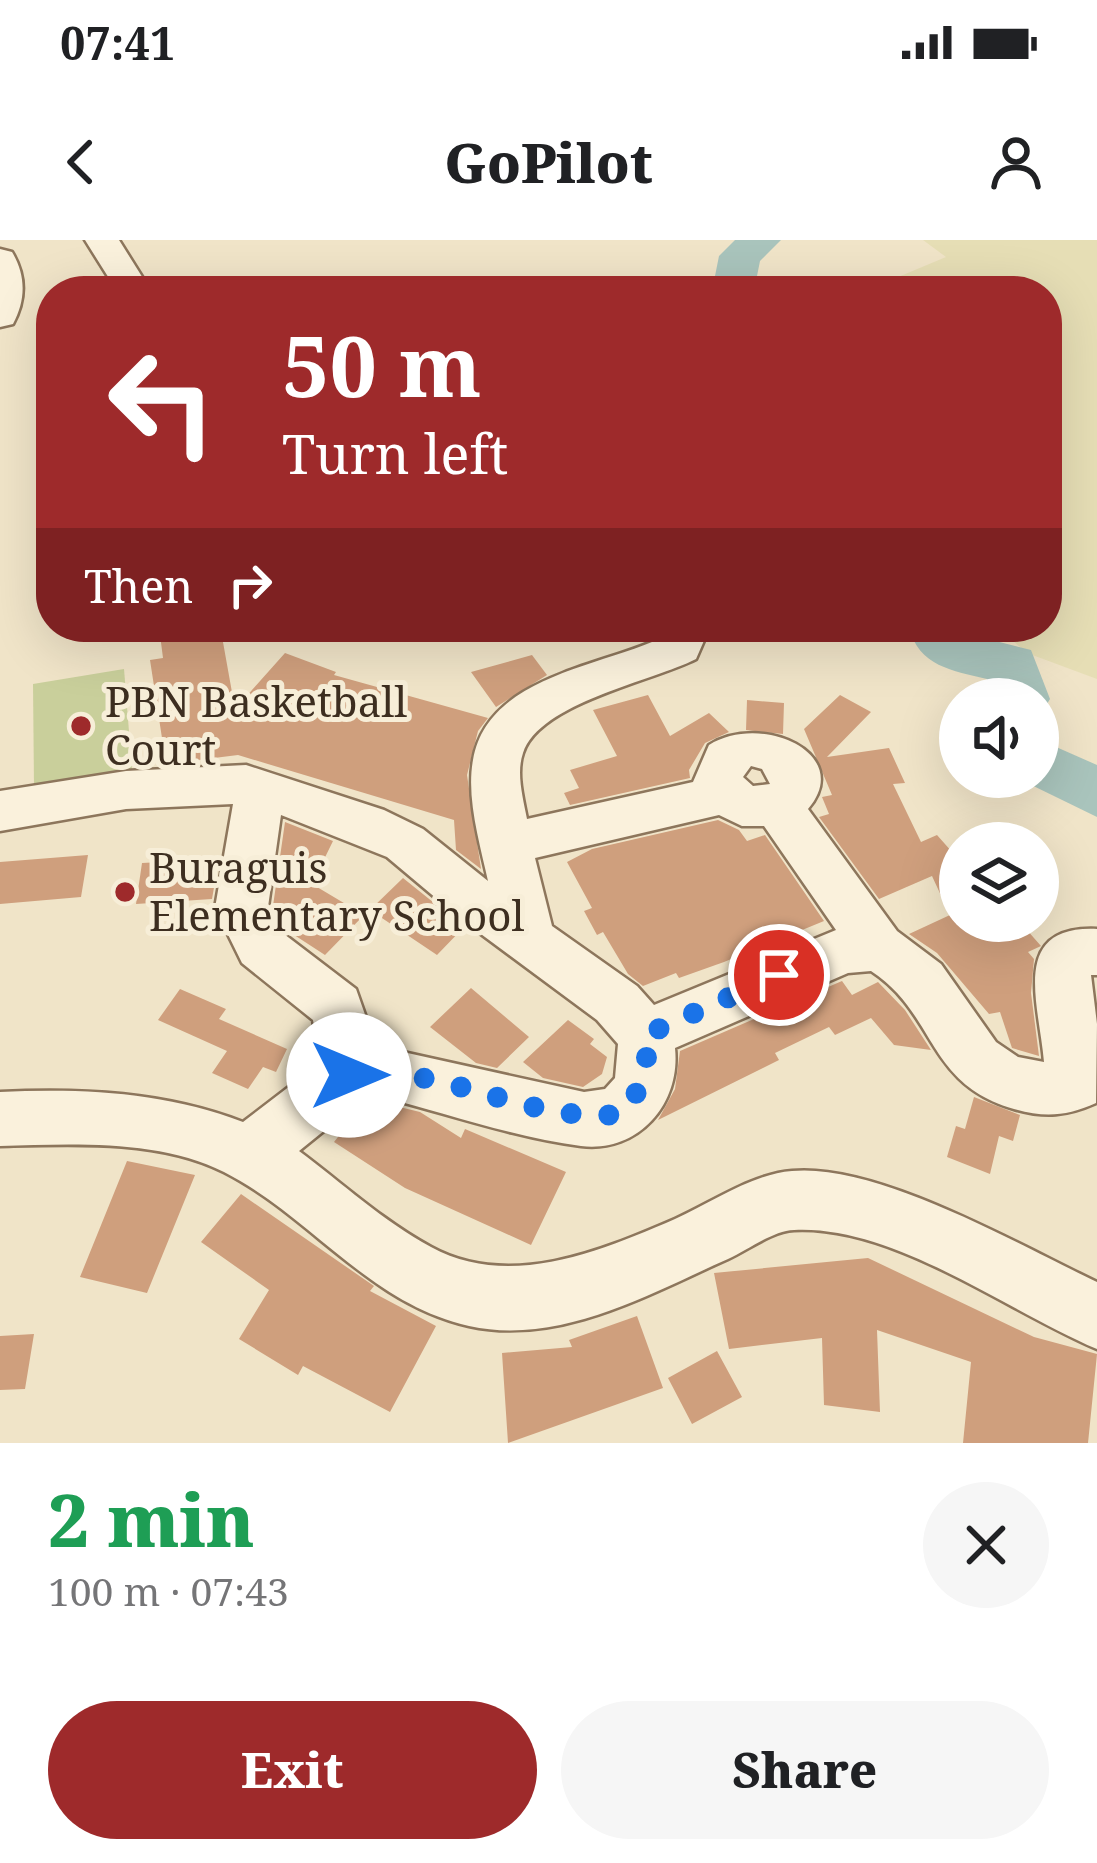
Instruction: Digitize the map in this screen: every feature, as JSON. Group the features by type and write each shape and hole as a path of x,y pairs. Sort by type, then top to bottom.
{"street":[{"path":"101,240 124,276"},
{"path":"0,259 7,281 0,316"},
{"path":"528,939 507,844 496,759 508,735 526,714 557,695 680,648 682,642"},
{"path":"507,844 724,794 717,774 728,756 765,749 788,761 797,781 788,800 778,806 878,947 918,976 964,1050 985,1071 1025,1086 1049,1089 1075,1084 1062,959 1075,951 1097,952"},
{"path":"0,811 193,784 261,788 366,824 404,843 617,1004 645,1035 648,1057 642,1090 621,1114 584,1118 394,1071 349,1075 249,1154"},
{"path":"261,788 241,908 261,946 336,1006 347,1039 349,1075"},
{"path":"645,1035 842,950 878,947"},
{"path":"0,1119 68,1116 198,1135 249,1154 410,1274 469,1294 523,1300 594,1284 791,1199 864,1208 1097,1316"}],"shaded area":[{"path":"923,240 1097,240 1097,679 1027,653 1014,642 1062,642 1062,276 901,276 946,257"}],"green space":[{"name":"PBN Basketball Court","path":"124,669 132,769 34,787 33,684"}],"building":[{"path":"161,642 223,642 235,709 285,653 336,672 334,675 488,718 478,731 467,775 481,869 456,850 454,820 238,755 166,764 150,660 163,658"},
{"path":"532,655 547,675 496,707 471,672"},
{"path":"648,695 670,736 709,713 729,732 705,743 689,770 690,778 570,805 564,793 579,788 570,770 617,756 593,710"},
{"path":"840,695 871,712 827,757 889,748 905,783 893,784 921,842 939,837 939,891 932,876 879,899 819,817 829,814 822,797 832,795 804,729"},
{"path":"747,700 784,703 783,734 746,730"},
{"path":"718,820 739,830 747,841 765,835 824,921 724,962 643,986 628,974 603,932 597,935 584,911 592,908 567,862 592,849"},
{"path":"285,822 333,841 312,884 364,915 325,955 285,929 288,925 273,906"},
{"path":"88,855 81,897 0,904 0,862"},
{"path":"219,859 212,899 136,904 142,863"},
{"path":"403,878 464,927 437,955 370,910"},
{"path":"939,920 939,942 1037,942 1041,946 1028,952 1034,959 1031,993 1039,1056 1012,1048 1000,1012 989,1014 937,953 909,934"},
{"path":"842,981 852,995 878,982 905,1010 931,1050 894,1045 871,1018 835,1035 829,1027 775,1053 779,1060 658,1120 675,1089 680,1051"},
{"path":"471,988 529,1037 497,1068 476,1063 430,1027"},
{"path":"180,989 226,1009 219,1019 287,1049 276,1072 263,1067 248,1089 212,1073 227,1051 158,1020"},
{"path":"568,1020 594,1039 590,1044 607,1057 602,1074 583,1087 543,1078 523,1062"},
{"path":"974,1097 1020,1115 1013,1141 999,1136 990,1174 947,1157 956,1126 965,1129"},
{"path":"383,1103 420,1112 461,1138 465,1129 566,1172 531,1245 405,1188 334,1142 361,1108 373,1116"},
{"path":"127,1161 195,1175 147,1293 80,1277"},
{"path":"241,1194 374,1286 370,1291 436,1326 390,1412 303,1366 298,1375 239,1339 269,1290 201,1242"},
{"path":"868,1258 1034,1337 1097,1354 1088,1443 963,1443 971,1362 877,1330 880,1412 824,1405 822,1338 729,1349 714,1273"},
{"path":"637,1316 663,1388 508,1443 502,1353 572,1347 569,1340"},
{"path":"34,1334 25,1389 0,1390 0,1336"},
{"path":"717,1351 742,1397 692,1424 668,1378"}],"waterway":[{"path":"736,276 740,256 761,240"},
{"path":"944,642 960,653 1011,664 1015,678"},
{"path":"1059,773 1097,793"}],"place":[{"name":"PBN Basketball Court","path":"81,726"},
{"name":"Buraguis Elementary School","path":"125,892"}],"route":[{"path":"349,1075 394,1071 584,1118 621,1114 642,1090 648,1057 645,1035 779,975"}]}
